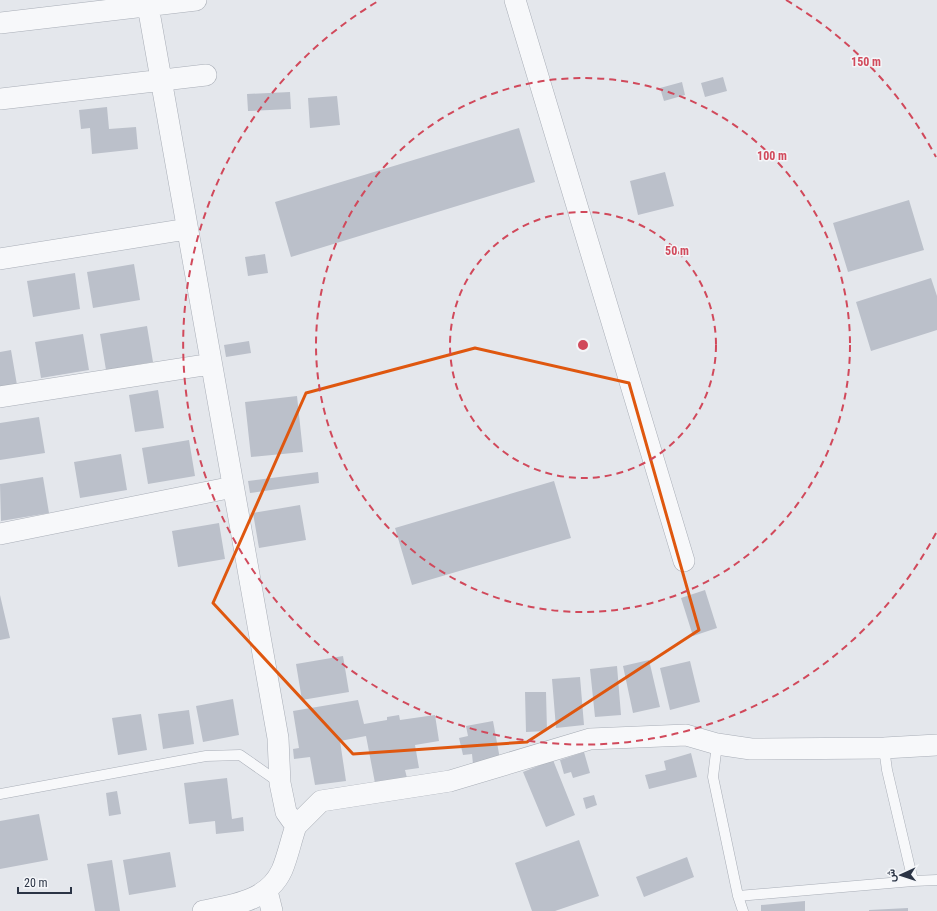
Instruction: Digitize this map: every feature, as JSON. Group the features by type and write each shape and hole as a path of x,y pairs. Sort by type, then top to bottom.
{"street":[{"path":"0,23 196,0"},
{"path":"515,0 684,561"},
{"path":"148,6 278,738 280,783 286,812 296,826"},
{"path":"0,99 161,82 206,75"},
{"path":"0,259 187,229"},
{"path":"0,397 211,364"},
{"path":"0,534 233,487"},
{"path":"203,911 240,904 267,891 282,871 296,826 321,801 450,781 590,739 686,735 717,744 751,749 884,748 937,745"},
{"path":"267,891 272,911"}],"lane":[{"path":"717,744 713,777 738,896 743,911"},
{"path":"884,748 887,770 913,881"},
{"path":"0,794 206,756 240,755 280,783"},
{"path":"738,896 937,880"}],"highlighted area":[{"path":"475,348 629,383 699,630 527,742 353,754 213,603 306,393"}],"building":[{"path":"723,77 727,91 705,97 701,83"},
{"path":"682,82 685,95 664,101 660,88"},
{"path":"290,92 291,109 248,111 247,94"},
{"path":"337,96 340,125 310,128 308,98"},
{"path":"107,107 109,129 136,127 138,149 92,154 90,128 81,129 79,110"},
{"path":"519,128 535,182 291,257 275,202"},
{"path":"665,172 674,206 638,215 630,181"},
{"path":"909,200 924,250 848,272 833,223"},
{"path":"265,254 268,273 248,276 245,257"},
{"path":"134,264 140,300 93,308 87,272"},
{"path":"75,273 80,309 33,317 27,281"},
{"path":"931,278 937,296 937,330 871,351 856,302"},
{"path":"147,326 153,362 106,370 100,334"},
{"path":"83,334 89,370 41,378 35,342"},
{"path":"249,341 251,353 226,357 224,345"},
{"path":"11,350 17,385 0,388 0,352"},
{"path":"158,390 164,428 135,432 129,395"},
{"path":"297,396 303,452 251,457 245,402"},
{"path":"39,417 45,453 0,460 0,423"},
{"path":"189,440 195,476 148,484 142,448"},
{"path":"121,454 127,490 80,498 74,462"},
{"path":"318,472 319,483 250,493 248,481"},
{"path":"43,477 49,513 1,521 0,484"},
{"path":"554,481 571,538 412,585 395,528"},
{"path":"300,505 306,540 259,548 253,513"},
{"path":"219,523 225,559 178,567 172,531"},
{"path":"705,590 717,628 693,636 681,598"},
{"path":"0,595 10,638 0,640"},
{"path":"343,656 349,692 302,700 296,664"},
{"path":"649,660 660,707 633,713 623,666"},
{"path":"690,661 700,702 670,710 660,668"},
{"path":"617,666 621,715 595,717 590,669"},
{"path":"580,677 584,725 556,728 552,679"},
{"path":"525,692 546,692 547,731 526,732"},
{"path":"233,699 239,735 203,742 196,706"},
{"path":"358,700 364,724 387,720 387,717 399,715 400,720 435,715 439,741 415,745 419,768 405,770 407,778 375,783 366,736 340,741 346,781 315,785 310,757 294,759 293,749 299,748 293,711"},
{"path":"189,710 194,744 163,749 158,714"},
{"path":"141,714 147,750 118,755 112,718"},
{"path":"493,721 500,759 473,764 472,754 463,755 459,738 468,736 466,726"},
{"path":"584,752 590,773 573,778 571,772 564,774 560,760"},
{"path":"691,753 697,777 649,789 645,775 666,770 664,761"},
{"path":"553,760 575,815 546,827 523,772"},
{"path":"227,778 232,819 243,817 244,831 216,834 215,821 189,824 184,783"},
{"path":"117,791 121,814 109,816 106,793"},
{"path":"594,795 597,805 586,809 583,798"},
{"path":"39,814 48,860 0,869 0,821"},
{"path":"579,840 599,896 555,911 532,911 515,863"},
{"path":"170,852 176,887 129,895 123,860"},
{"path":"687,857 694,877 644,897 636,877"},
{"path":"112,860 120,911 95,911 87,864"},
{"path":"805,901 805,911 761,911 761,905"},
{"path":"908,908 908,911 869,911 869,910"}]}
